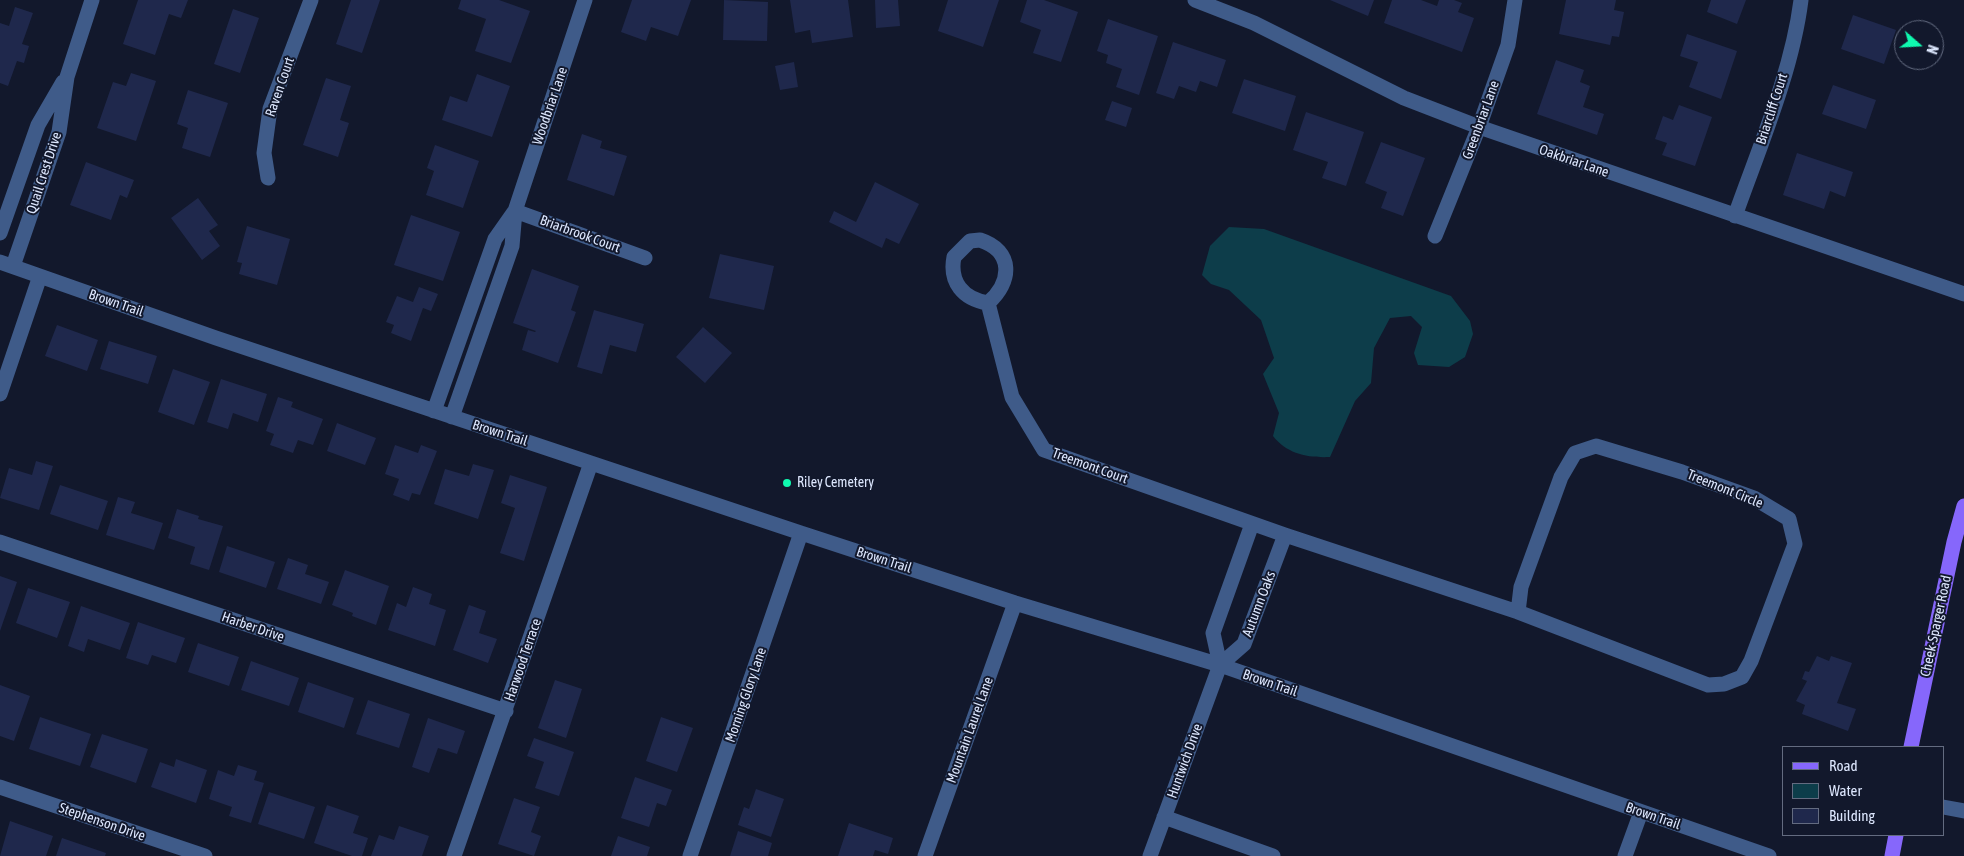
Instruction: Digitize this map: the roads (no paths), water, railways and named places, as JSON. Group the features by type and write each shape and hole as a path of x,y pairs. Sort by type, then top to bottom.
{"main road":[{"name":"Cheek-Sparger Road","path":"1912,746 1959,543 1964,506"},
{"path":"1892,856 1896,836"}],"street":[{"name":"Quail Crest Drive","path":"6,264 59,132 67,77 92,0"},
{"name":"Raven Court","path":"268,178 264,153 270,109 311,0"},
{"name":"Woodbriar Lane","path":"452,417 512,246 514,211 585,0"},
{"name":"Oakbriar Lane","path":"1195,0 1254,23 1404,98 1479,127 1964,294"},
{"name":"Greenbriar Lane","path":"1435,236 1479,127 1508,45 1515,0"},
{"name":"Briarcliff Court","path":"1735,216 1780,90 1799,17 1801,0"},
{"name":"Quail Crest Drive","path":"0,233 38,124 67,77"},
{"name":"Woodbriar Lane","path":"434,411 495,239 514,211"},
{"name":"Briarbrook Court","path":"514,211 645,258"},
{"name":"Brown Trail","path":"6,264 216,338 1015,604 1220,666 1766,856"},
{"path":"0,394 40,276"},
{"name":"Treemont Court","path":"988,303 1012,397 1044,450 1285,535"},
{"name":"Treemont Circle","path":"1285,535 1518,612 1708,685 1724,684 1742,677 1751,661 1795,544 1789,519 1754,498 1631,456 1596,446 1575,453 1561,477 1521,587 1518,612"},
{"name":"Harwood Terrace","path":"454,856 591,463"},
{"path":"1220,666 1213,633 1252,524"},
{"name":"Morning Glory Lane","path":"690,856 802,533"},
{"name":"Autumn Oaks","path":"1220,666 1244,644 1285,535"},
{"name":"Harber Drive","path":"0,542 506,711"},
{"name":"Mountain Laurel Lane","path":"925,856 1015,604"},
{"name":"Huntwich Drive","path":"1150,856 1220,666"},
{"name":"Stephenson Drive","path":"0,787 205,856"},
{"path":"1944,807 1964,811"},
{"path":"1625,856 1641,812"},
{"path":"1164,817 1273,856"}],"water":[{"path":"1229,227 1264,229 1451,296 1470,321 1473,334 1465,357 1449,367 1418,365 1414,353 1422,327 1411,316 1390,318 1374,348 1371,383 1355,401 1330,457 1306,456 1291,451 1273,436 1279,413 1263,374 1274,358 1261,320 1229,290 1211,284 1202,275 1210,246"}],"place":[{"name":"Riley Cemetery","path":"787,483"}]}
